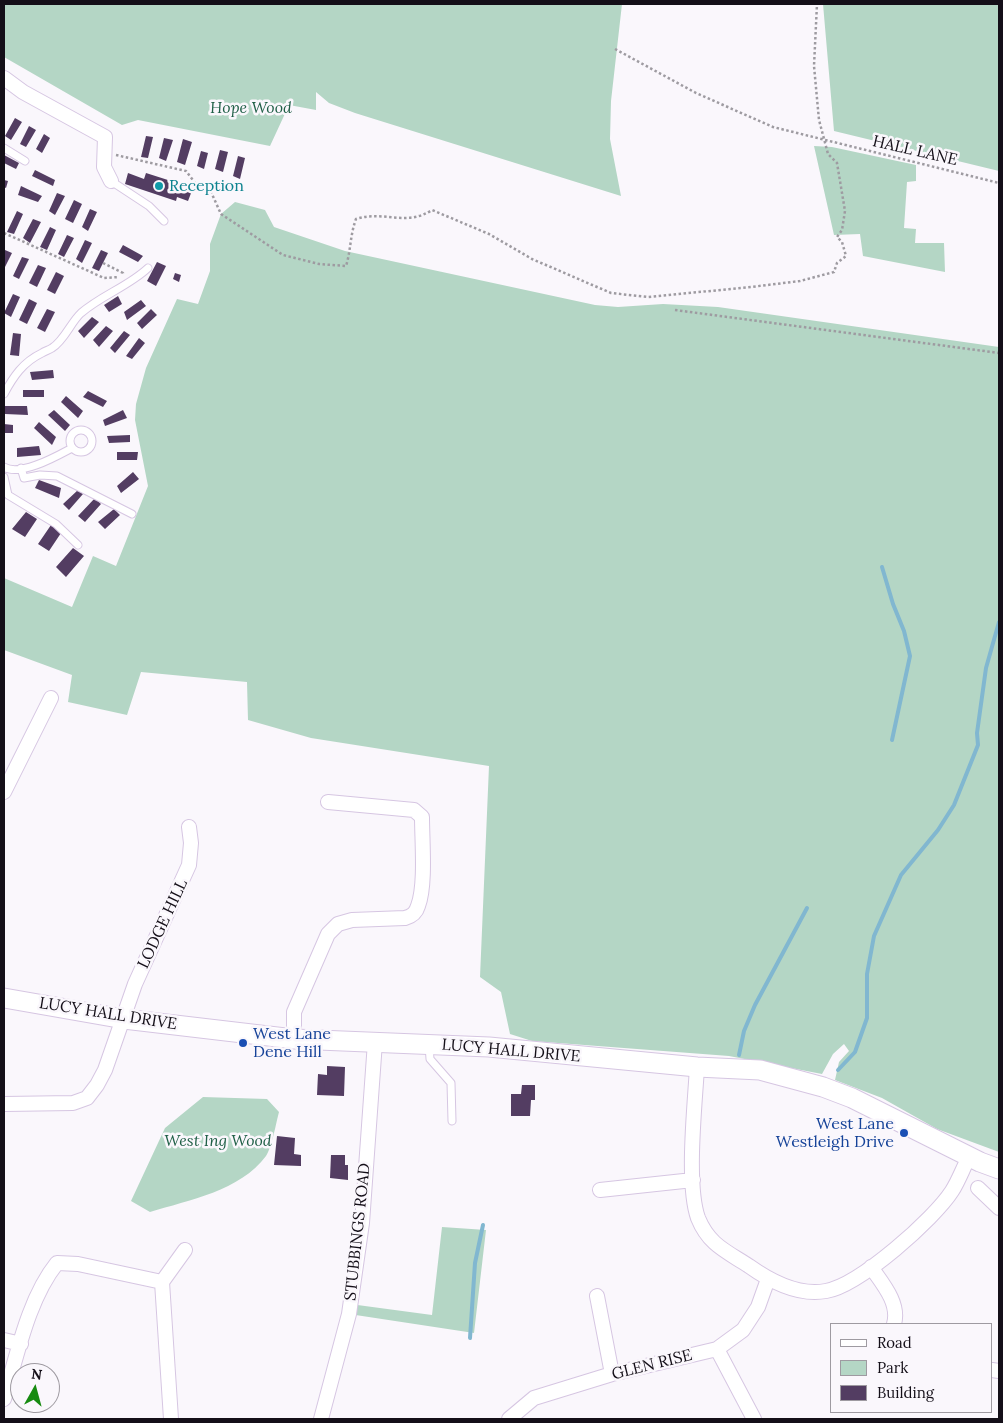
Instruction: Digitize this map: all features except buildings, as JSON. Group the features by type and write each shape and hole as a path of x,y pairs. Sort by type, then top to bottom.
{"street":[{"path":"4,78 23,92 105,137 104,167 111,181"},
{"path":"4,792 51,698"},
{"path":"294,1039 294,1012 328,934 338,924 352,920 413,916 418,908 421,895 422,817 414,810 328,802"},
{"name":"LODGE HILL","path":"4,1104 73,1103 87,1098 105,1070 135,984 175,901 189,865 191,843 189,827"},
{"name":"LUCY HALL DRIVE","path":"4,998 124,1019 294,1039 489,1047 760,1070 823,1087 852,1098 969,1157 999,1169"},
{"name":"STUBBINGS ROAD","path":"321,1419 349,1314 362,1223 374,1042"},
{"path":"697,1066 693,1180 698,1217 711,1242 768,1279 801,1291 826,1291 851,1280 890,1254 952,1191 969,1157"},
{"path":"600,1190 693,1180"},
{"path":"978,1188 999,1208"},
{"path":"171,1419 162,1282 185,1250"},
{"path":"4,1400 21,1344 46,1277 57,1263 78,1264 162,1282"},
{"path":"871,1266 892,1299 896,1317 894,1323"},
{"name":"GLEN RISE","path":"509,1419 534,1398 612,1374 717,1349 743,1330 758,1307 768,1279"},
{"path":"597,1296 612,1374"},
{"path":"4,1340 21,1344"},
{"path":"717,1349 754,1419"}],"lane":[{"path":"4,148 26,161"},
{"path":"111,181 149,206 164,221"},
{"path":"4,394 13,377 20,369 41,353 53,348 81,313 111,291 138,277 148,268"},
{"path":"4,467 7,469 22,468 41,464 72,448"},
{"path":"22,468 24,478 40,475 57,476 132,514"},
{"path":"4,477 8,495 56,524 78,545"},
{"path":"429,1044 430,1058 450,1083 452,1121"}],"path":[{"path":"104,152 186,171 200,188 211,192 221,214 283,255 319,264 346,266 350,255 350,234 356,218 370,214 397,218 421,218 432,210 489,234 532,259 611,293 648,297 800,281 834,272 837,264 846,256 842,242 837,237 842,230 845,210 837,163 828,154 819,120 814,66 817,4"},
{"name":"HALL LANE","path":"615,49 696,93 773,127 998,182"},
{"path":"998,182 999,186"},
{"path":"4,233 104,278 122,276 123,273 103,263"},
{"path":"675,310 999,353"}],"green space":[{"name":"Hope Wood","path":"4,4 622,4 611,101 610,139 621,196 355,113 329,103 316,92 316,110 289,105 270,146 138,120 122,125 4,57"},
{"path":"823,4 999,4 999,171 834,131"},
{"path":"814,146 832,147 916,165 916,181 907,182 904,228 916,229 915,243 944,243 945,272 863,256 860,234 834,235"},
{"path":"235,202 265,210 274,227 345,251 595,305 618,307 663,304 718,307 999,347 999,1152 937,1129 882,1098 835,1080 839,1062 849,1051 844,1044 833,1054 822,1074 729,1056 532,1041 510,1034 501,992 480,977 489,766 311,738 248,720 247,682 141,672 127,715 68,702 72,675 4,650 4,578 72,607 93,556 116,566 148,486 135,420 136,404 146,368 177,299 198,304 210,271 210,244 221,214"},
{"name":"West Ing Wood","path":"203,1097 267,1099 279,1112 268,1152 255,1168 228,1186 213,1193 150,1212 131,1201 165,1128"},
{"path":"442,1227 486,1230 474,1333 349,1314 350,1304 432,1315"}],"waterway":[{"path":"882,567 893,604 904,631 910,656 892,740"},
{"path":"838,1070 855,1052 867,1018 867,974 874,936 901,875 938,830 954,805 978,745 977,733 986,668 999,622"},
{"path":"739,1055 744,1031 755,1005 807,908"},
{"path":"470,1338 475,1263 483,1225"}],"place":[{"name":"Reception","path":"159,186"},
{"name":"West Lane Dene Hill","path":"243,1043"},
{"name":"West Lane Westleigh Drive","path":"904,1133"}]}
